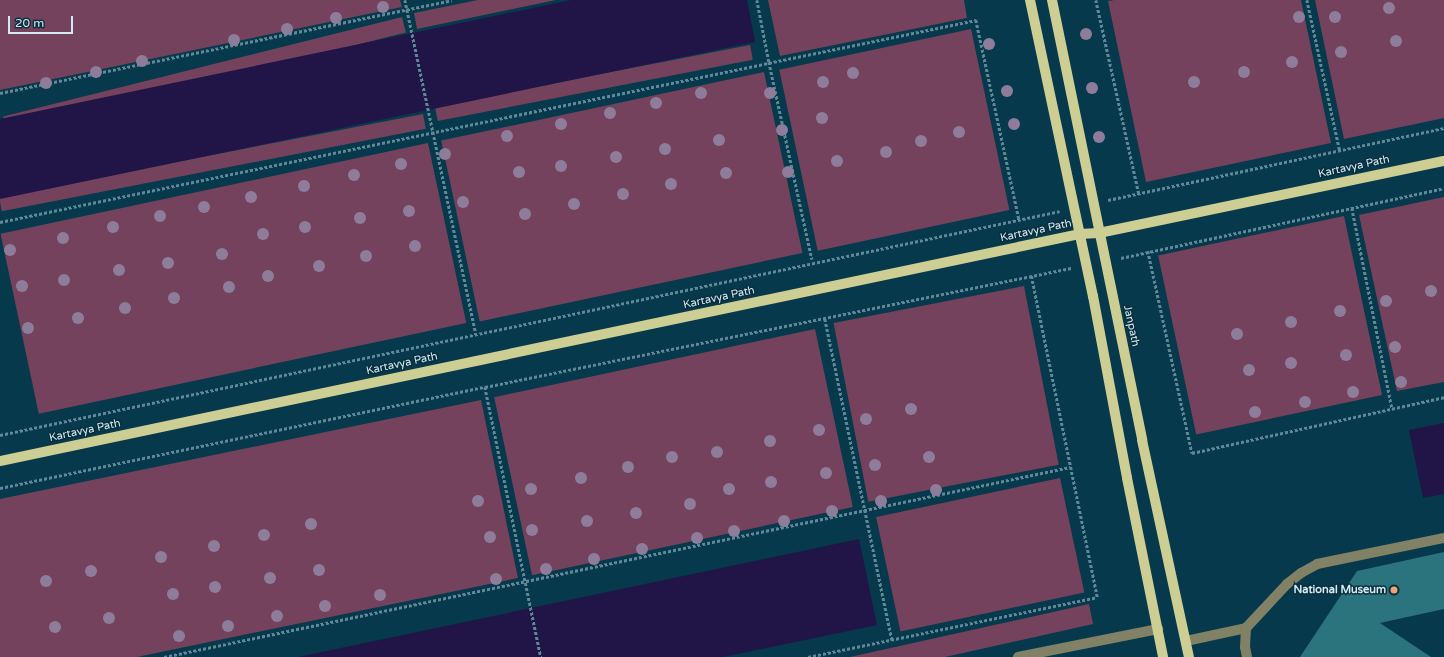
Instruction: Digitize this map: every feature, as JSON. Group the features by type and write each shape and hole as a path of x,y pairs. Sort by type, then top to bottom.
{"main road":[{"path":"1030,0 1080,234 1163,657"},
{"name":"Janpath","path":"1052,0 1105,262 1189,657"},
{"name":"Kartavya Path","path":"0,461 1080,234 1099,233 1444,160"}],"street":[{"path":"1186,641 1246,628 1287,584 1301,572 1317,564 1444,538"},
{"path":"1246,628 1245,647 1247,657"},
{"path":"1018,657 1158,629"}],"path":[{"path":"405,0 476,334"},
{"path":"0,93 452,0"},
{"path":"757,0 812,259"},
{"path":"1096,0 1139,194"},
{"path":"1307,0 1340,151"},
{"path":"0,222 976,20 1019,219"},
{"path":"1093,204 1444,128"},
{"path":"1105,262 1148,251 1444,188"},
{"path":"0,435 1074,208"},
{"path":"1352,208 1392,409"},
{"path":"1148,251 1192,452 1444,397"},
{"path":"0,488 485,387 825,319 1031,275 1086,266"},
{"path":"808,657 1097,597 1031,275"},
{"path":"825,319 892,640"},
{"path":"485,387 541,657"},
{"path":"164,657 1070,467"}],"shaded area":[{"path":"0,0 400,0 402,7 0,90"},
{"path":"478,0 556,0 417,29 414,13"},
{"path":"571,0 747,0 755,42 0,199 0,119"},
{"path":"768,0 964,0 967,18 780,56"},
{"path":"1301,0 1331,143 1146,182 1108,1"},
{"path":"1315,0 1444,0 1444,118 1344,139"},
{"path":"402,17 406,33 7,132 3,116"},
{"path":"971,29 1009,210 818,251 779,70"},
{"path":"750,45 753,60 438,121 435,106"},
{"path":"764,72 802,253 480,322 441,141"},
{"path":"423,114 426,129 2,211 0,196"},
{"path":"428,143 466,323 39,414 1,234"},
{"path":"1444,197 1444,382 1397,391 1359,215"},
{"path":"1344,216 1382,395 1196,435 1158,256"},
{"path":"1024,286 1059,465 868,502 834,323"},
{"path":"815,329 853,507 532,575 494,397"},
{"path":"481,400 518,578 137,657 0,657 0,499"},
{"path":"1444,423 1444,494 1423,498 1409,430"},
{"path":"1060,478 1084,592 900,632 876,517"},
{"path":"859,539 877,625 723,657 298,657"},
{"path":"1089,604 1093,624 945,657 850,657"}],"building":[{"name":"National Museum","path":"1444,552 1444,609 1380,623 1431,657 1300,657 1357,571"}],"place":[{"name":"National Museum","path":"1394,590"}]}
